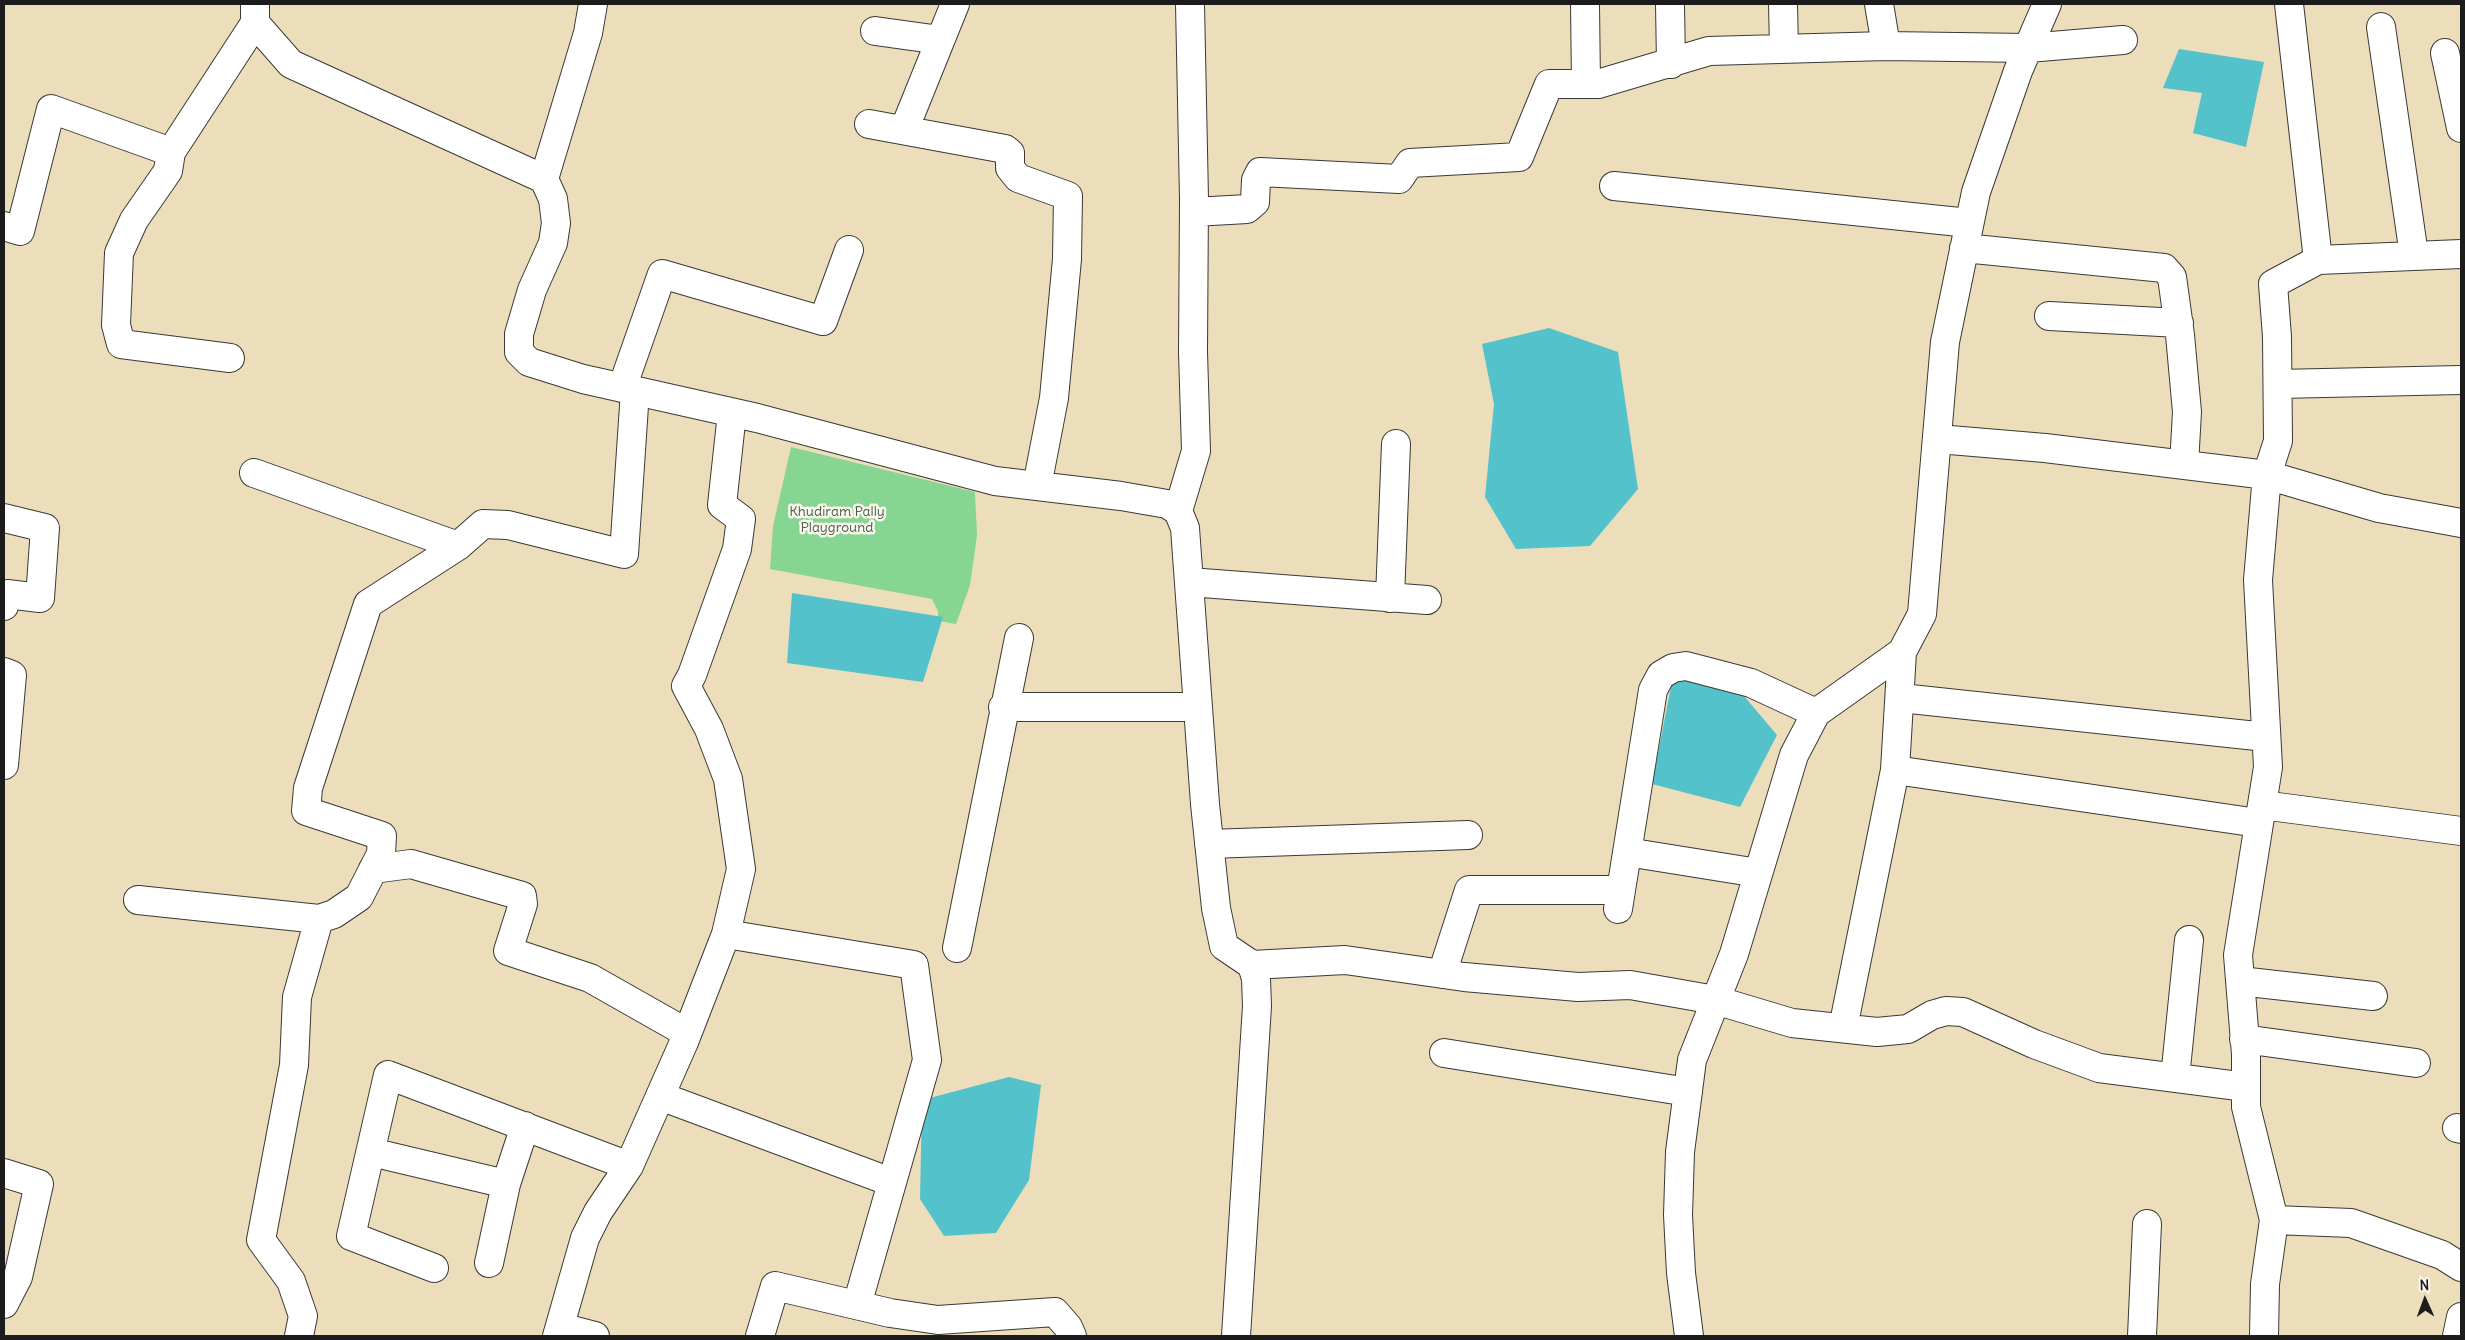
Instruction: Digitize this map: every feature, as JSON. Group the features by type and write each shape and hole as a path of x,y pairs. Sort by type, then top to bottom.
{"street":[{"path":"593,4 588,33 544,179 553,199 556,223 553,243 532,290 519,334 519,352 529,362 583,379 732,413 995,481 1122,496 1166,504 1178,511 1185,528 1209,844 1216,908 1224,946 1252,965 1345,960 1442,974 1578,987 1630,985 1715,1000 1792,1023 1878,1032 1908,1029 1932,1015 1946,1011 1963,1012 2034,1044 2098,1068 2246,1087"},
{"path":"904,130 955,4"},
{"path":"1178,511 1196,451 1192,352 1194,212 1190,4"},
{"path":"1585,4 1586,84"},
{"path":"1670,4 1671,64"},
{"path":"1783,4 1784,49"},
{"path":"1879,4 1886,46"},
{"path":"1843,1028 1895,770 1901,698 1902,652 1922,614 1945,342 1976,192 2028,48 2046,4"},
{"path":"2288,4 2318,260"},
{"path":"230,358 121,344 116,325 119,253 134,220 168,170 171,152 255,14 291,64 544,179"},
{"path":"2381,27 2414,255"},
{"path":"875,31 940,40"},
{"path":"1194,212 1247,209 1255,202 1256,180 1260,172 1400,179 1410,163 1519,157 1550,84 1598,84 1671,64 1709,51 1886,46 2028,48 2123,40"},
{"path":"2444,53 2461,128"},
{"path":"4,226 20,231 51,108 171,152"},
{"path":"869,124 1005,149 1010,153 1010,168 1018,178 1068,196 1067,259 1054,398 1037,486"},
{"path":"1614,186 1967,235 2164,268 2172,277 2179,324 2187,412 2184,465"},
{"path":"138,900 319,919 334,914 358,898 381,854 382,836 306,811 308,788 368,604 458,546 483,524 508,525 624,554 628,389 662,274 823,321 849,250"},
{"path":"2264,1336 2265,1284 2274,1220 2246,1107 2244,1039 2238,955 2268,767 2258,580 2267,475 2278,441 2278,384 2273,284 2318,260 2461,254"},
{"path":"2049,316 2179,324"},
{"path":"2278,384 2461,380"},
{"path":"595,1336 558,1332 585,1238 598,1212 629,1166 687,1033 726,934 741,869 728,779 708,729 686,686 692,675 737,549 741,519 722,505 732,413"},
{"path":"1938,439 2045,448 2267,475 2379,508 2461,523"},
{"path":"1390,598 1396,444"},
{"path":"254,473 458,546"},
{"path":"4,518 45,528 40,598 7,594 4,606"},
{"path":"1189,582 1427,600"},
{"path":"957,948 1003,707 1019,638"},
{"path":"1690,1336 1680,1273 1678,1215 1680,1152 1692,1060 1734,954 1794,754 1816,713 1902,652"},
{"path":"1442,974 1469,890 1620,899 1653,690 1661,675 1672,668 1686,666 1750,682 1816,713"},
{"path":"4,672 12,675 4,765"},
{"path":"1901,698 2266,737"},
{"path":"1003,707 1198,707"},
{"path":"1895,770 2260,814 2461,831"},
{"path":"1209,844 1468,835"},
{"path":"1627,852 1758,873"},
{"path":"373,869 411,864 522,896 523,904 508,951 590,978 687,1033"},
{"path":"298,1336 303,1316 291,1282 261,1240 294,1065 296,996 319,919"},
{"path":"726,934 914,965 927,1060 857,1305"},
{"path":"2175,1078 2189,940"},
{"path":"1236,1336 1257,1006 1256,979 1252,965"},
{"path":"2240,981 2373,996"},
{"path":"2244,1039 2416,1063"},
{"path":"1444,1053 1688,1092"},
{"path":"434,1268 351,1236 388,1075 629,1166"},
{"path":"660,1096 891,1182"},
{"path":"490,1263 506,1184 525,1126"},
{"path":"370,1152 506,1184"},
{"path":"4,1172 39,1184 18,1277 4,1304"},
{"path":"2274,1220 2351,1223 2442,1255 2461,1267"},
{"path":"2142,1336 2145,1320 2147,1224"},
{"path":"760,1336 775,1286 857,1305 938,1320 1054,1312 1068,1327 1072,1336"},
{"path":"2457,1336 2461,1316"}],"green space":[{"name":"Khudiram Pally Playground","path":"791,447 975,492 977,536 970,585 956,624 938,621 938,611 932,599 770,569 773,526"}],"water":[{"path":"2179,49 2264,62 2246,147 2193,133 2202,93 2163,88"},
{"path":"1549,328 1618,352 1638,489 1590,546 1516,549 1485,497 1494,404 1482,344"},
{"path":"792,593 943,617 923,682 787,663"},
{"path":"1674,671 1744,696 1777,735 1740,807 1652,784"},
{"path":"1009,1077 1041,1085 1029,1180 996,1233 944,1236 920,1199 922,1100"}]}
